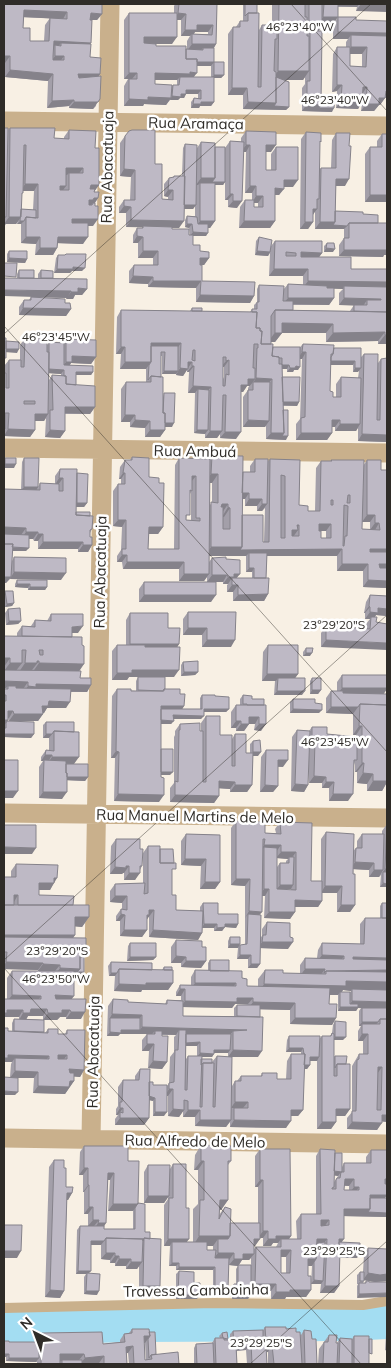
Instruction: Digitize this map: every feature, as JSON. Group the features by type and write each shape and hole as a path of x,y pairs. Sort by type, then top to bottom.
{"street":[{"name":"Rua Abacatuaja","path":"91,1140 110,4"},
{"name":"Rua Aramaça","path":"4,121 387,126"},
{"name":"Rua Ambuá","path":"4,448 387,453"},
{"name":"Rua Manuel Martins de Melo","path":"4,813 387,818"},
{"name":"Rua Alfredo de Melo","path":"4,1138 387,1144"}],"lane":[{"name":"Travessa Camboinha","path":"4,1308 214,1304 363,1305 387,1301"}],"building":[{"path":"4,4 102,4 102,14 91,13 91,43 54,41 53,56 53,60 64,60 64,56 55,56 55,45 61,46 61,43 91,44 90,57 101,58 100,74 78,74 79,78 101,76 100,99 98,102 52,101 53,74 10,70 10,56 4,56","holes":["24,10 67,12 67,19 50,18 49,41 30,41 30,28 23,28"]},
{"path":"179,4 217,4 216,44 192,44 192,34 212,35 213,25 197,25 197,30 185,30 186,14 178,13"},
{"path":"245,4 257,4 257,13 248,13 245,16"},
{"path":"279,4 305,4 307,36 309,36 309,71 278,71"},
{"path":"309,4 322,4 322,26 309,26"},
{"path":"324,4 338,4 338,17 323,17"},
{"path":"129,13 177,13 177,37 144,37 144,43 156,44 156,46 186,46 186,59 197,59 197,73 155,73 155,84 172,85 171,98 148,97 148,100 129,99 129,79 137,79 137,73 129,73"},
{"path":"248,13 259,13 258,87 261,87 262,25 277,25 274,71 276,72 276,103 248,102 247,88 232,88 233,27 240,27 240,21 248,21"},
{"path":"338,17 356,17 356,20 387,21 387,33 338,32"},
{"path":"310,31 322,31 321,105 307,104 307,81 310,81"},
{"path":"351,35 387,36 387,91 385,98 379,98 379,104 366,104 367,87 363,87 362,102 341,101 342,85 337,85 337,47 350,47 350,66 366,67 367,47 351,47"},
{"path":"203,48 214,48 214,62 197,62 197,59 186,59 186,49 203,50"},
{"path":"214,62 224,62 224,75 214,75"},
{"path":"180,77 214,77 214,102 193,104 194,98 201,99 201,90 186,90 186,94 181,94 181,97 172,96 173,85 179,85"},
{"path":"276,77 289,82 289,107 274,106 276,103"},
{"path":"321,96 335,97 334,108 319,108"},
{"path":"4,128 8,128 6,217 4,217"},
{"path":"10,128 55,128 54,138 69,139 69,130 96,131 95,148 99,148 99,185 91,185 90,189 95,189 94,192 99,192 98,198 89,200 89,205 95,203 95,206 98,206 98,219 72,219 72,223 88,223 88,237 58,237 57,248 40,248 40,237 26,237 26,217 38,218 38,184 25,184 26,145 24,145 21,217 9,217","holes":["66,168 83,168 83,173 69,173 69,190 60,190 60,186 66,186"]},
{"path":"132,130 155,130 155,164 162,164 162,199 173,200 173,190 168,190 169,178 185,176 184,221 131,220 131,207 124,206 124,200 135,200 135,170 124,169 125,136"},
{"path":"246,131 276,132 276,145 266,145 266,170 276,170 276,147 298,147 298,180 284,180 284,189 275,188 275,221 244,221 245,200 254,200 254,207 263,207 263,196 256,196 256,186 250,186 250,145 246,145"},
{"path":"306,132 321,133 319,199 317,199 317,209 313,209 313,222 305,222"},
{"path":"336,133 350,133 349,179 336,179 335,222 320,222 321,168 336,168"},
{"path":"382,134 387,134 387,195 370,195 370,147 382,147"},
{"path":"230,141 244,142 242,201 233,201 233,194 230,194"},
{"path":"201,142 215,143 215,178 201,178"},
{"path":"185,144 197,145 196,205 184,205"},
{"path":"215,147 225,147 225,182 212,182 215,178"},
{"path":"200,183 215,183 215,221 200,221"},
{"path":"21,209 36,210 36,218 26,217 24,221 20,221"},
{"path":"335,211 363,212 363,214 378,215 378,223 349,223 347,226 333,225 335,222"},
{"path":"187,216 197,217 198,224 208,224 208,233 193,232 192,224 187,224"},
{"path":"349,223 387,223 387,250 344,250 344,238 349,238"},
{"path":"143,226 189,229 189,235 193,235 193,245 200,245 200,251 209,252 209,258 200,258 202,281 255,282 254,296 200,295 201,281 153,281 153,277 133,276 134,265 158,265 158,251 143,251 143,237 137,236 137,228 143,228"},
{"path":"259,237 272,240 270,252 257,251"},
{"path":"275,241 322,241 322,253 301,252 301,257 351,257 351,269 387,269 387,282 308,281 308,269 274,269","holes":["286,252 296,253 296,256 286,256"]},
{"path":"327,243 334,243 335,249 326,248"},
{"path":"9,251 27,251 27,259 9,258"},
{"path":"86,254 85,268 57,269 58,255"},
{"path":"4,263 17,263 16,277 4,276"},
{"path":"19,270 34,270 34,278 19,278"},
{"path":"41,270 53,271 53,278 41,278"},
{"path":"4,278 87,279 87,289 78,288 78,292 4,290"},
{"path":"288,284 334,288 334,298 288,298"},
{"path":"259,285 284,286 283,301 293,301 293,310 275,310 271,316 271,344 261,344 262,331 260,331 260,328 256,328 257,312 252,312 252,309 257,309 257,302 259,302"},
{"path":"344,286 387,287 387,312 354,311 354,305 367,305 367,300 381,299 344,298"},
{"path":"31,297 65,299 65,303 70,303 71,309 23,308 24,300 31,300"},
{"path":"192,308 202,308 202,311 192,311"},
{"path":"121,310 257,312 256,328 260,328 260,331 262,331 261,344 273,344 272,356 279,357 279,364 282,364 284,433 271,433 272,379 256,378 258,344 254,344 253,368 255,368 255,379 248,379 248,385 241,385 241,432 225,432 226,395 223,395 222,431 210,431 211,387 193,386 194,366 192,366 192,362 188,362 188,369 180,368 181,343 151,343 151,362 125,362 125,347 121,347","holes":["193,350 195,350 195,361 192,360","223,357 226,357 226,361 229,360 229,375 226,374 225,386 223,386"]},
{"path":"275,310 387,312 387,335 385,335 385,332 333,333 333,324 282,323 282,333 275,333"},
{"path":"4,338 6,338 6,358 4,358"},
{"path":"25,338 45,339 45,342 47,342 47,352 49,352 48,414 35,414 35,430 8,429 9,413 5,413 4,429 4,373 6,373 6,388 9,388 9,360 21,360 21,367 24,367","holes":["24,401 35,401 35,404 24,404"]},
{"path":"66,339 96,340 96,357 72,356 72,362 66,362"},
{"path":"6,341 19,342 19,349 6,349"},
{"path":"49,342 64,343 64,365 93,366 93,372 76,372 76,385 66,384 64,370 49,369"},
{"path":"303,344 334,345 333,354 331,354 330,391 333,392 333,397 341,397 341,377 361,378 360,424 340,424 340,420 332,420 332,433 301,433 301,418 305,417 306,352 302,352"},
{"path":"151,346 178,346 178,371 164,371 165,352 161,352 161,377 151,376 148,380"},
{"path":"273,347 300,347 300,367 290,368 289,365 282,365 282,358 272,356"},
{"path":"334,348 361,348 361,368 355,368 355,361 331,361"},
{"path":"364,354 378,354 377,420 380,420 381,359 387,358 387,435 362,434"},
{"path":"52,375 66,376 66,384 95,386 95,407 65,407 65,431 50,430 50,410 53,410"},
{"path":"151,376 163,377 165,430 150,430 150,421 135,420 135,415 125,415 126,382 151,382"},
{"path":"282,377 300,377 299,402 283,402"},
{"path":"253,382 270,382 269,421 248,420 248,390 253,390"},
{"path":"198,389 209,390 208,430 197,430"},
{"path":"164,393 175,393 174,423 165,423 165,413 163,413"},
{"path":"283,410 288,410 288,436 282,436 284,433"},
{"path":"212,456 243,456 242,547 211,547 211,502 218,503 218,474 211,474","holes":["222,504 228,504 230,508 230,529 223,529 223,507 221,507"]},
{"path":"132,457 149,458 149,477 159,478 159,483 164,483 163,527 149,527 148,549 179,549 179,458 210,459 209,574 184,574 184,562 127,562 127,555 122,555 122,549 126,549 126,520 118,520 118,484 125,484 125,473 123,473 125,460 132,460","holes":["192,476 196,476 196,518 200,518 200,521 186,520 186,515 190,515"]},
{"path":"5,458 16,458 16,464 5,464"},
{"path":"24,458 39,458 38,487 24,487"},
{"path":"255,459 268,459 267,504 262,504 262,499 249,499 249,493 242,493 243,472 255,472"},
{"path":"270,459 300,460 299,505 308,506 308,511 320,511 321,461 364,460 362,529 380,530 379,523 375,523 375,515 367,515 367,460 381,460 381,470 387,470 387,549 370,549 370,552 387,552 387,564 379,564 380,568 387,568 387,581 368,580 368,564 342,564 342,549 240,550 242,547 242,515 263,515 263,542 269,542","holes":["281,475 285,476 285,538 281,538","348,495 350,495 350,503 347,503","344,505 348,506 347,536 345,536 343,546","319,524 331,524 331,538 321,538 321,531 319,531","297,525 299,525 299,536 292,536 292,530 298,530"]},
{"path":"60,469 77,469 76,515 93,516 92,529 90,530 92,545 83,545 83,542 43,542 43,534 38,534 38,532 26,532 26,528 4,527 4,489 40,490 40,483 59,484 59,491 63,491 63,478 59,478"},
{"path":"77,473 88,474 87,503 77,503"},
{"path":"76,512 90,512 90,516 76,515"},
{"path":"4,534 29,535 29,548 12,547 13,544 4,544"},
{"path":"4,544 13,544 11,577 4,577"},
{"path":"249,553 267,553 266,578 254,578 254,568 249,568"},
{"path":"14,557 66,558 66,573 14,572"},
{"path":"226,557 226,559 240,560 240,574 234,574 234,577 212,575 212,558"},
{"path":"232,578 269,578 268,594 238,595 238,585 232,585"},
{"path":"17,580 47,580 47,587 30,587 30,584 17,584"},
{"path":"144,582 216,582 216,595 144,595"},
{"path":"5,591 13,591 14,603 7,604"},
{"path":"370,595 387,596 387,609 378,608 378,613 370,612"},
{"path":"20,608 21,621 9,621 8,609"},
{"path":"188,612 236,612 235,640 207,640 207,628 188,628"},
{"path":"130,613 168,613 168,628 180,628 179,644 130,644"},
{"path":"51,614 83,614 83,626 72,627 72,637 22,636 22,626 35,627 35,620 51,621"},
{"path":"371,617 377,617 376,622 387,624 387,643 326,640 326,626 370,629"},
{"path":"4,636 82,637 82,645 84,646 84,664 39,663 39,661 37,663 25,663 26,650 22,650 22,663 10,663 10,658 4,658","holes":["39,650 43,650 43,655 40,655"]},
{"path":"117,645 180,647 179,670 132,670 132,673 117,673"},
{"path":"268,645 298,645 298,674 267,674"},
{"path":"306,648 313,648 312,653 306,653"},
{"path":"198,661 198,672 184,672 183,662"},
{"path":"4,670 81,671 80,678 91,678 91,685 36,684 36,687 28,686 28,682 4,681"},
{"path":"342,675 387,675 387,688 342,688"},
{"path":"138,677 165,677 165,689 163,691 138,690"},
{"path":"278,678 305,678 305,691 277,691"},
{"path":"312,678 321,678 321,690 312,690"},
{"path":"8,686 16,686 16,688 71,689 70,702 49,701 48,706 42,706 43,714 14,714 13,711 8,711 8,720 4,720 4,701 6,701 6,695 4,695 4,689 8,689"},
{"path":"117,689 164,691 164,689 180,689 180,694 185,694 184,706 161,706 161,777 164,778 164,795 118,794 119,752 116,751"},
{"path":"331,691 387,694 387,705 360,704 358,707 331,707"},
{"path":"202,695 229,697 229,709 204,709 204,716 173,715 174,721 161,720 161,709 202,709"},
{"path":"243,695 252,696 252,699 264,699 264,705 243,704"},
{"path":"293,699 315,699 315,703 322,704 322,710 293,709"},
{"path":"360,704 387,705 387,781 373,781 373,774 363,773 362,726 359,726"},
{"path":"236,705 266,705 266,724 259,724 259,717 249,717 249,724 241,724 241,721 236,721"},
{"path":"206,716 220,716 220,735 232,735 232,766 235,766 235,734 246,734 246,753 253,753 252,785 235,785 235,782 219,781 219,796 175,795 175,781 178,782 180,724 200,723 200,731 203,731 203,782 206,782"},
{"path":"7,721 34,722 34,734 4,734"},
{"path":"46,722 74,722 74,732 54,731 52,734 46,734"},
{"path":"312,727 327,727 327,734 357,737 357,760 354,760 353,794 333,794 334,782 326,782 326,777 314,776 315,741 312,741"},
{"path":"297,730 310,731 308,785 295,784"},
{"path":"54,731 79,732 79,757 52,757 52,755 45,755 46,750 54,751"},
{"path":"260,740 261,752 253,752 253,741"},
{"path":"161,749 173,749 173,772 161,772"},
{"path":"266,750 288,750 288,760 278,760 278,786 265,785"},
{"path":"4,760 18,760 18,791 4,791"},
{"path":"44,760 66,761 67,792 43,792"},
{"path":"66,764 88,764 88,777 67,777"},
{"path":"236,821 265,822 265,833 281,834 280,822 312,823 311,881 322,881 322,901 295,900 295,912 269,912 269,889 264,889 264,847 277,848 277,889 296,890 296,852 281,852 281,845 264,845 265,839 263,839 262,912 249,911 250,879 236,879"},
{"path":"387,824 387,869 385,869"},
{"path":"4,825 36,825 36,848 4,847"},
{"path":"326,832 354,834 353,874 355,874 355,905 341,905 342,886 325,886"},
{"path":"186,834 220,835 220,882 205,882 206,859 185,859"},
{"path":"362,834 384,834 383,870 374,870 374,863 355,862 356,848 362,848"},
{"path":"116,839 140,839 140,849 143,849 140,873 129,873 129,866 126,866 126,868 115,867"},
{"path":"148,846 160,846 160,863 176,863 176,869 172,869 172,895 176,895 176,910 203,911 202,933 153,930 154,910 149,910 149,915 147,915 147,930 124,930 125,915 121,914 121,909 127,910 127,896 115,896 115,884 145,883 144,894 148,893"},
{"path":"160,849 173,849 174,863 160,863"},
{"path":"289,857 294,857 293,885 280,885 280,863 289,863"},
{"path":"16,864 58,865 57,878 54,878 54,883 39,883 39,895 74,896 73,905 18,905 18,895 14,895 14,905 4,905 4,877 16,877"},
{"path":"383,872 387,872 387,884 383,883"},
{"path":"203,903 218,903 218,914 238,914 238,924 225,924 225,927 217,928 217,924 204,924"},
{"path":"382,903 387,903 387,918 382,918"},
{"path":"4,905 89,905 89,917 75,917 75,935 4,935"},
{"path":"248,914 261,915 260,964 251,964 251,955 240,955 240,945 247,944"},
{"path":"365,918 387,918 387,958 353,957 353,959 387,960 387,970 326,971 324,973 325,969 305,969 305,958 344,959 344,956 322,955 322,943 364,944"},
{"path":"267,922 290,923 290,937 293,938 293,942 262,942 263,935 266,935"},
{"path":"4,937 86,938 86,953 80,953 80,969 60,968 60,965 43,963 6,962 7,952 4,952"},
{"path":"230,937 240,937 240,944 230,944"},
{"path":"176,940 202,941 202,947 206,947 206,961 186,961 186,957 176,956"},
{"path":"130,943 156,943 156,957 130,957"},
{"path":"80,957 84,957 84,972 77,972 80,969"},
{"path":"210,960 229,960 229,971 210,971"},
{"path":"111,962 152,963 152,970 119,969 117,973 111,973"},
{"path":"164,967 172,967 172,970 164,970"},
{"path":"119,969 173,970 173,983 119,984"},
{"path":"195,970 242,971 242,978 247,979 247,986 330,988 329,1004 337,1004 336,1018 295,1018 295,1003 253,1002 253,998 237,998 237,1002 185,1001 185,989 180,989 180,985 236,986 236,983 195,983"},
{"path":"265,970 283,970 283,973 326,974 326,971 387,972 387,982 346,981 346,986 264,984"},
{"path":"12,971 74,971 74,996 55,995 56,999 86,999 85,1012 62,1010 62,1013 48,1013 47,1009 31,1009 30,1013 23,1013 23,1010 7,1010 7,1013 4,1013 4,999 41,999 41,996 12,995"},
{"path":"352,989 387,990 387,1002 352,1001"},
{"path":"340,992 350,992 350,1004 358,1004 358,1007 340,1007"},
{"path":"113,999 128,1000 128,1002 167,1004 167,1000 183,1001 183,1016 263,1017 262,1051 233,1050 233,1031 247,1030 142,1027 142,1015 112,1014"},
{"path":"237,1005 260,1005 260,1017 237,1016"},
{"path":"362,1008 387,1008 387,1019 380,1019 378,1022 362,1022"},
{"path":"110,1018 140,1018 140,1030 121,1030 121,1033 110,1032"},
{"path":"14,1019 44,1020 44,1032 14,1031"},
{"path":"380,1019 387,1019 387,1115 382,1115 382,1123 352,1122 352,1111 356,1111 357,1060 359,1059 359,1054 368,1054 368,1034 362,1034 362,1024 380,1024","holes":["378,1067 382,1067 381,1110 377,1110"]},
{"path":"335,1021 346,1022 346,1037 335,1037"},
{"path":"4,1028 8,1028 8,1031 48,1033 48,1029 58,1029 58,1034 67,1034 67,1030 85,1030 84,1070 69,1069 70,1073 74,1073 74,1081 70,1081 69,1087 38,1086 38,1072 15,1071 15,1058 49,1059 49,1056 8,1055 8,1058 4,1058","holes":["58,1055 67,1055 67,1059 58,1059"]},
{"path":"179,1030 186,1030 185,1090 187,1090 188,1056 202,1056 200,1107 202,1107 203,1063 214,1063 213,1107 215,1107 217,1056 232,1057 231,1120 200,1120 200,1110 188,1110 188,1101 184,1100 184,1110 173,1109 173,1089 169,1089 169,1083 174,1082 175,1050 178,1050"},
{"path":"155,1031 162,1031 162,1036 168,1036 167,1062 153,1061 154,1044 147,1044 147,1034 155,1034"},
{"path":"332,1033 334,1034 334,1076 337,1076 337,1064 350,1064 350,1109 336,1109 336,1122 322,1122 322,1036 331,1036"},
{"path":"186,1034 231,1034 230,1050 214,1050 214,1054 200,1053 200,1042 186,1043"},
{"path":"289,1036 320,1036 319,1057 310,1057 310,1065 304,1065 305,1054 303,1048 289,1048"},
{"path":"291,1054 305,1054 303,1110 291,1110 291,1121 234,1120 234,1108 248,1108 248,1102 235,1102 235,1081 241,1081 241,1076 262,1076 262,1073 277,1073 277,1079 291,1079"},
{"path":"335,1056 347,1056 346,1064 337,1064 335,1068"},
{"path":"201,1059 212,1059 212,1063 203,1063 201,1065"},
{"path":"140,1069 150,1069 149,1118 120,1118 120,1112 123,1113 123,1108 120,1108 120,1102 122,1102 123,1080 139,1080"},
{"path":"4,1077 18,1078 18,1092 4,1091"},
{"path":"149,1082 153,1082 153,1085 167,1085 167,1112 155,1112 155,1098 149,1096"},
{"path":"201,1145 231,1146 231,1161 228,1161 228,1200 220,1200 219,1219 225,1207 231,1209 230,1236 199,1236 200,1200 204,1200 204,1161 201,1161"},
{"path":"84,1146 128,1146 128,1161 139,1161 138,1204 113,1204 114,1173 108,1173 106,1223 98,1223 99,1220 93,1220 93,1207 89,1207 88,1168 84,1168"},
{"path":"260,1149 290,1149 291,1236 276,1236 276,1239 268,1239 268,1231 263,1231 263,1180 260,1180"},
{"path":"320,1149 335,1150 334,1187 332,1189 336,1189 336,1180 340,1178 341,1172 344,1172 344,1163 371,1163 371,1150 387,1150 387,1179 385,1179 385,1184 387,1184 387,1195 370,1195 370,1209 344,1209 344,1239 339,1239 339,1286 325,1286 327,1239 317,1239 316,1259 308,1259 308,1276 311,1276 311,1290 276,1292 276,1284 255,1284 256,1247 281,1247 281,1239 301,1239 301,1214 321,1214","holes":["345,1179 354,1179 354,1187 359,1187 359,1190 344,1190","321,1220 329,1220 329,1225 321,1226","281,1250 291,1250 290,1273 281,1273"]},
{"path":"335,1153 342,1153 342,1172 334,1171"},
{"path":"54,1160 64,1160 66,1187 73,1187 72,1193 67,1193 64,1291 50,1290"},
{"path":"173,1164 186,1164 186,1208 189,1208 189,1239 168,1239 169,1198 173,1198"},
{"path":"148,1165 170,1165 169,1196 148,1196"},
{"path":"370,1198 387,1198 387,1213 368,1212 370,1209"},
{"path":"138,1203 145,1204 145,1232 150,1232 150,1239 144,1238 143,1241 143,1239 106,1238 104,1241 91,1241 91,1271 78,1271 80,1226 104,1226 104,1229 135,1229 135,1208"},
{"path":"230,1223 260,1223 260,1239 254,1239 254,1254 243,1254 243,1259 234,1259 234,1253 218,1253 218,1239 228,1239 230,1236"},
{"path":"4,1225 22,1225 21,1251 4,1251"},
{"path":"106,1238 143,1239 142,1262 131,1262 131,1259 119,1259 119,1256 115,1256 115,1253 106,1253"},
{"path":"144,1238 161,1239 160,1286 143,1286"},
{"path":"172,1242 207,1242 207,1250 216,1250 215,1258 229,1258 228,1288 215,1288 215,1267 179,1267 179,1263 172,1263"},
{"path":"325,1242 323,1281 314,1280 317,1243"},
{"path":"339,1242 360,1243 360,1254 340,1254"},
{"path":"368,1248 387,1249 387,1274 368,1273"},
{"path":"238,1265 251,1265 251,1295 234,1295 234,1284 238,1284"},
{"path":"179,1271 194,1272 194,1283 200,1283 200,1295 178,1295"},
{"path":"360,1272 364,1272 364,1281 360,1281"},
{"path":"87,1273 100,1274 99,1291 86,1291"},
{"path":"366,1281 387,1282 387,1293 359,1294 359,1283 366,1283"},
{"path":"265,1327 296,1328 296,1332 300,1332 302,1364 274,1364 272,1345 266,1346 267,1364 252,1364 251,1342 266,1341"},
{"path":"132,1329 149,1329 150,1336 144,1336 145,1360 152,1359 151,1355 178,1352 179,1364 134,1364 133,1346 126,1347 127,1364 104,1364 104,1356 85,1358 84,1354 60,1354 60,1364 41,1364 42,1333 102,1332 103,1344 125,1342 124,1334 132,1333"},
{"path":"263,1330 263,1338 253,1339 253,1342 248,1347 234,1346 233,1331"},
{"path":"304,1330 311,1331 312,1339 316,1339 317,1364 305,1364"},
{"path":"149,1332 155,1332 156,1354 151,1355 149,1358 148,1339 150,1336"},
{"path":"227,1332 228,1339 223,1338 222,1333"},
{"path":"329,1335 337,1335 337,1364 323,1364 324,1342 328,1342"},
{"path":"354,1336 369,1336 369,1364 354,1364"},
{"path":"215,1338 232,1340 232,1346 236,1346 237,1364 216,1364"},
{"path":"340,1338 352,1339 352,1364 339,1364"},
{"path":"369,1339 372,1339 372,1354 369,1353"},
{"path":"4,1341 39,1342 39,1358 9,1358 9,1354 4,1354"},
{"path":"213,1343 214,1364 197,1364 196,1344"},
{"path":"62,1360 82,1360 82,1364 62,1364"}],"waterway":[{"path":"4,1327 387,1321"}]}
